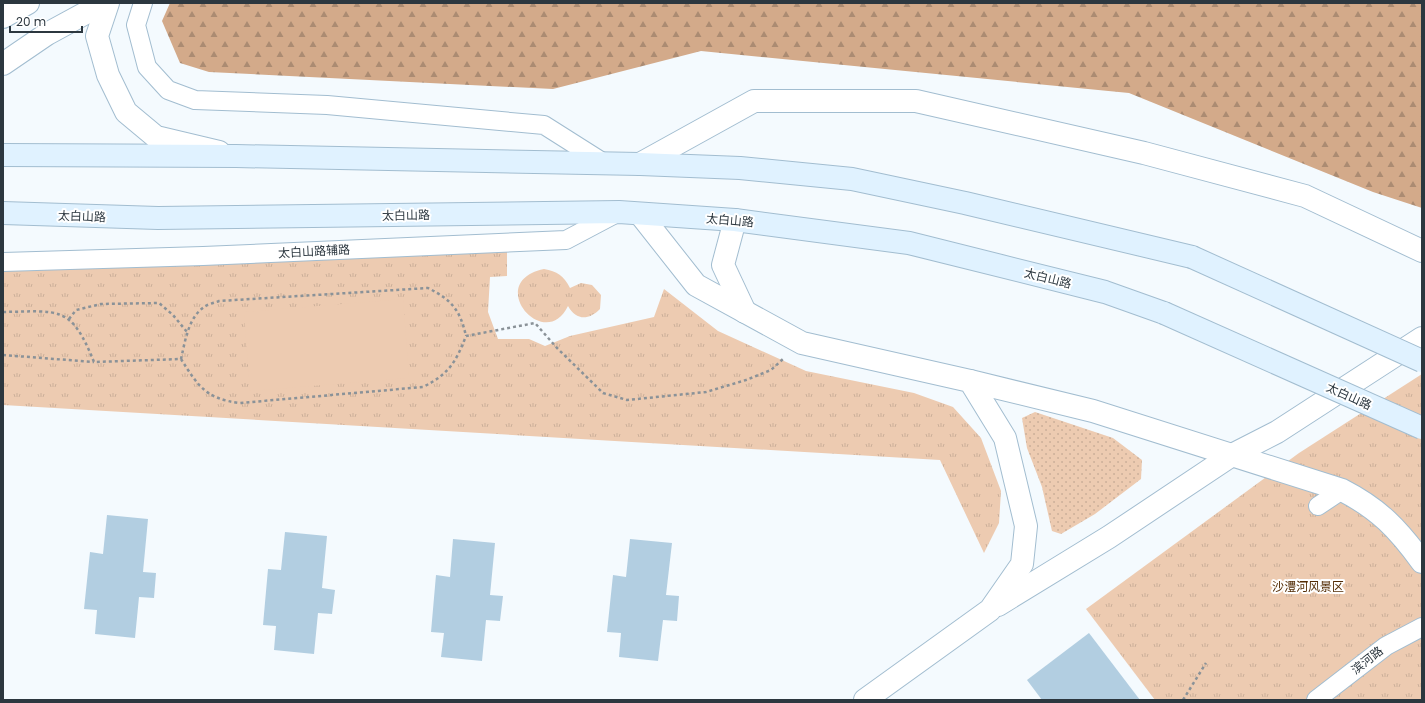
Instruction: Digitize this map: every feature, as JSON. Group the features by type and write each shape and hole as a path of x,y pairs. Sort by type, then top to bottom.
{"main road":[{"path":"3,155 236,156 640,164 740,168 852,179 965,202 1192,257 1422,361"},
{"name":"太白山路","path":"3,213 158,218 619,212 734,220 909,243 1105,292 1164,313 1422,428"}],"street":[{"path":"3,17 28,3"},
{"path":"3,64 47,34 104,3"},
{"path":"108,3 97,36 108,74 126,112 156,137 236,156"},
{"path":"143,3 136,25 147,67 168,90 195,100 327,105 544,125 604,163"},
{"path":"640,164 754,101 916,101 1144,153 1304,196 1422,251"},
{"name":"太白山路辅路","path":"3,262 203,256 566,240 619,212"},
{"path":"640,214 696,285 802,343 1093,410 1342,490 1365,501 1400,532 1422,562"},
{"path":"734,220 723,265 745,312"},
{"path":"865,700 990,610 1109,537 1232,455 1277,432 1422,338"},
{"path":"970,381 1005,438 1026,526 1022,564 990,610"},
{"path":"1318,506 1342,490"},
{"name":"滨河路","path":"1316,700 1386,646 1422,627"}],"path":[{"path":"428,288 452,304 462,319 466,336 457,359 438,380 423,387 240,404 228,402 204,392 194,381 181,359 187,332 192,320 203,307 219,301 428,288"},
{"path":"69,319 76,310 101,304 159,303 174,316 187,332"},
{"path":"3,312 52,311 69,319 84,338 94,362"},
{"path":"466,336 535,323 557,348 603,393 628,400 706,392 746,380 771,370 802,343"},
{"path":"3,354 94,362 181,359"},
{"path":"1183,700 1206,663"}],"green space":[{"path":"170,3 1422,3 1422,208 1373,192 1129,93 701,51 553,89 209,72 180,63 162,21"},
{"path":"507,249 507,276 490,277 488,312 498,339 529,339 545,346 570,336 654,317 664,289 718,331 806,371 914,393 953,407 981,438 1001,491 999,523 984,553 940,460 3,405 3,268"},
{"path":"544,269 553,271 560,275 570,288 581,283 592,285 601,295 600,309 591,316 582,317 571,311 568,306 558,319 546,322 534,319 524,310 519,299 519,287 527,276"},
{"path":"403,299 409,378 250,391 244,312"},
{"name":"沙澧河风景区","path":"1422,374 1422,700 1155,700 1086,609 1299,453"},
{"path":"1035,412 1113,438 1142,460 1141,479 1095,514 1061,534 1052,531 1042,487 1027,448 1022,418"}],"building":[{"path":"107,515 148,519 143,572 156,573 154,598 139,597 135,638 95,634 97,610 84,609 90,552 103,554"},
{"path":"285,532 327,536 322,588 335,590 332,614 318,613 314,654 274,650 276,626 263,625 268,569 281,570"},
{"path":"453,539 495,543 490,595 503,596 500,621 486,620 482,661 441,657 444,633 431,632 436,575 450,577"},
{"path":"630,539 672,543 666,595 679,596 677,621 663,620 658,661 619,657 621,633 607,632 613,575 626,577"},
{"path":"1089,633 1140,700 1042,700 1027,680"}]}
